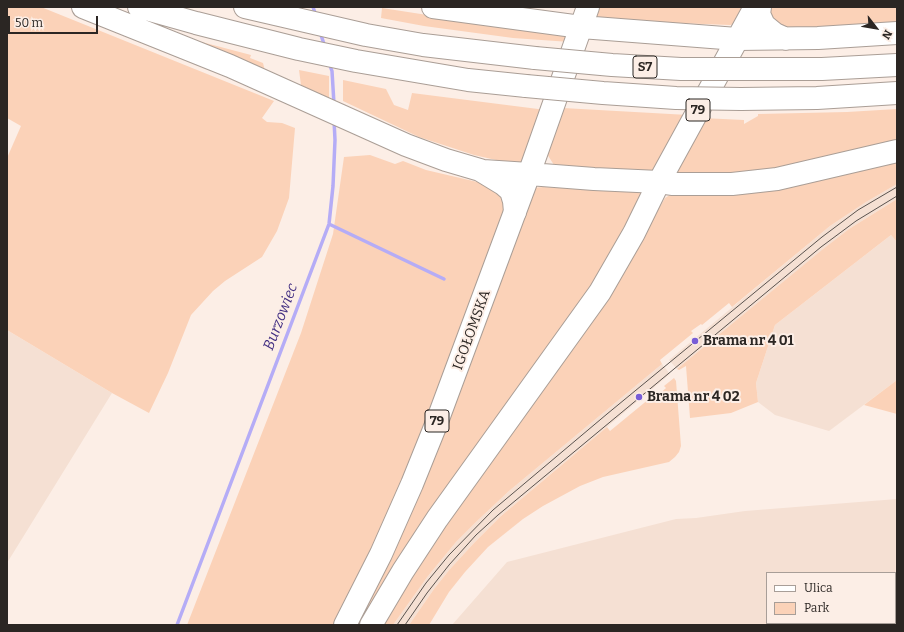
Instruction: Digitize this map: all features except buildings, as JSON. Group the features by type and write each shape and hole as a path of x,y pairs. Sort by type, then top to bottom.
{"main road":[{"path":"83,7 167,40 406,145 446,160 480,170 673,184 732,184 777,179 897,150"},
{"name":"S7","path":"139,7 196,23 356,62 468,80 669,97 741,99 817,98 897,93"},
{"name":"S7","path":"245,7 366,35 423,45 612,65 673,68 756,69 822,69 897,65"},
{"path":"433,7 585,17 737,38 786,39 897,33"},
{"name":"79","path":"371,625 403,571 437,519 600,292 634,233 659,182 755,7"},
{"path":"760,7 759,14 764,25 775,34 786,39"},
{"name":"IGOŁOMSKA","path":"345,625 381,554 435,427 529,174 585,17"},
{"path":"480,170 503,184 510,192 514,201 515,212"}],"shaded area":[{"path":"897,184 897,199 849,229 677,369 669,360 830,226 866,202"},
{"path":"891,235 897,242 897,380 829,431 775,415 758,402 756,383 775,325"},
{"path":"7,330 112,393 7,563"},
{"path":"662,364 670,374 501,516 450,569 409,625 393,625 428,576 456,542 477,521 509,491"},
{"path":"897,499 897,625 452,625 507,562 676,519 696,518 745,511"}],"green space":[{"path":"7,7 41,7 274,101 262,118 267,122 282,123 295,128 289,198 277,231 262,257 225,281 213,291 191,315 168,373 149,413 112,393 7,330 7,158 21,126 7,118"},
{"path":"599,7 747,7 735,24 730,25 599,20 596,15"},
{"path":"767,7 897,7 897,24 787,30 775,27"},
{"path":"382,8 479,23 567,32 570,42 513,38 424,26 381,18"},
{"path":"194,40 251,55 250,58 263,63 265,71"},
{"path":"299,70 329,76 329,99 301,85"},
{"path":"343,80 386,89 394,105 408,110 412,93 546,110 525,165 518,165 474,155 419,137 343,101"},
{"path":"563,108 688,115 654,170 649,173 554,165 547,154"},
{"path":"897,109 897,144 811,164 678,179 672,172 702,118 744,120 744,124 758,116 758,114 847,112"},
{"path":"370,155 395,164 403,161 426,170 486,184 500,185 509,208 428,425 338,625 187,625 301,333 333,234 344,157"},
{"path":"897,159 897,184 866,202 830,226 732,307 729,303 702,325 701,324 691,331 693,333 660,360 662,364 509,491 477,521 456,542 428,576 393,625 379,625 392,603 646,231 665,198 673,193"},
{"path":"543,187 639,191 641,194 639,202 604,266 556,340 363,625 352,625 532,188"},
{"path":"897,199 897,242 891,235 775,325 756,383 758,402 731,413 690,418 686,366 679,370 677,369 849,229"},
{"path":"674,378 676,381 681,446 675,457 669,462 603,477 580,486 543,506 523,519 488,547 449,592 429,625 409,625 450,569 501,516 607,427 610,431 655,394 657,396 666,388 664,386"},
{"path":"897,380 897,414 864,405"}],"waterway":[{"name":"Burzowiec","path":"313,7 316,16"},
{"name":"Burzowiec","path":"320,32 325,47"},
{"name":"Burzowiec","path":"329,63 332,71 334,104"},
{"name":"Burzowiec","path":"177,625 329,224 333,186 335,140 334,120"},
{"path":"329,224 444,279"}],"tram line":[{"path":"397,625 426,583 449,555 493,510 822,237 858,210 897,187"},
{"path":"405,625 449,565 476,535 498,515 821,247 856,221 897,196"}],"place":[{"name":"Brama nr 4 01","path":"695,341"},
{"name":"Brama nr 4 02","path":"639,397"}]}
